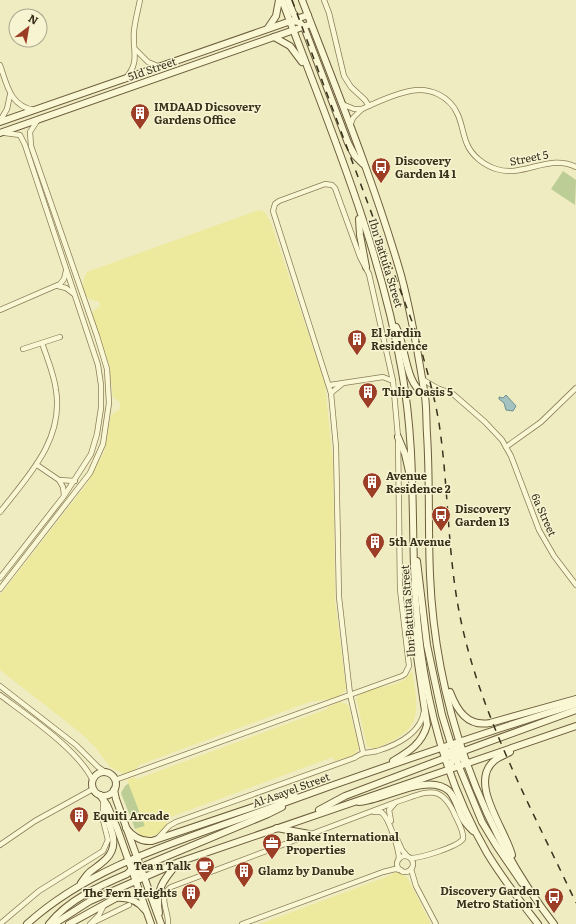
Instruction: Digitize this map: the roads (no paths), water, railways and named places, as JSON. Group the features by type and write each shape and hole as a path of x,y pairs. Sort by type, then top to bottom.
{"main road":[{"name":"Ibn Battuta Street","path":"281,0 359,209 393,322 408,411 412,446 414,492 413,537 417,627 428,704 449,769 478,837 502,876 538,924"},
{"path":"268,29 276,16 281,0"},
{"path":"288,0 297,18 311,24"},
{"name":"Ibn Battuta Street","path":"302,0 364,165 402,280 425,394 429,475 431,593 437,644 444,682 457,732 491,819 539,905 554,924"},
{"name":"51d Street","path":"0,121 161,67 308,15"},
{"path":"290,21 298,22 304,27 348,143 355,156 364,165"},
{"name":"51d Street","path":"0,133 311,24"},
{"path":"274,37 290,46 307,69"},
{"path":"359,209 360,235 366,267"},
{"path":"393,322 402,339 411,381 425,394"},
{"path":"398,437 405,454 414,492"},
{"path":"386,766 416,746 423,737 426,725 412,613 410,569 413,537"},
{"path":"413,537 428,651 450,744 461,773 488,833 509,866 539,905"},
{"path":"444,682 461,714 469,720 479,724 490,723 576,699"},
{"name":"Al Asayel Street","path":"54,924 90,901 135,881 137,857 386,766 576,704"},
{"path":"309,816 344,796 470,748 576,710"},
{"name":"Al Asayel Street","path":"27,924 63,895 78,886 135,868 150,873 309,816 458,765 521,746 576,726"},
{"path":"448,735 454,738 457,732"},
{"path":"449,769 460,741"},
{"path":"516,866 507,840 491,806 484,786 487,772 493,761 521,746"},
{"path":"441,747 468,762"},
{"path":"470,748 468,756 475,760"},
{"path":"433,750 440,753 441,758 438,761"},
{"path":"452,776 455,771 461,773"},
{"path":"151,924 135,881 135,868 137,857 114,790 115,780 107,773 100,773 93,781 93,789 107,805 135,868 161,924"},
{"path":"348,803 366,802 422,784 434,784 450,792 463,819 478,837"},
{"path":"101,797 110,795 114,790"},
{"path":"126,828 130,833 143,841 156,839 271,801 303,796"},
{"path":"48,924 62,911 82,897 135,868 158,860 268,814 295,799"},
{"path":"78,886 89,873 107,860 112,852 113,836 106,816 107,805"},
{"path":"277,828 309,834"},
{"path":"161,924 158,891 163,880 179,862"},
{"path":"69,924 105,903 122,897 135,901 146,911"}],"street":[{"path":"125,79 133,66 136,50 134,32 140,0"},
{"path":"324,0 329,12 344,76 351,87 365,100 369,106"},
{"path":"136,50 148,62 161,67"},
{"path":"0,65 10,95 20,106 34,110"},
{"name":"Street 5","path":"362,109 411,91 433,92 443,96 452,104 458,115 470,150 487,165 508,171 519,171 556,162 576,167"},
{"path":"0,121 7,109 10,95"},
{"path":"342,104 362,109"},
{"path":"350,126 353,118 362,109"},
{"path":"0,589 90,473 103,444 109,403 107,369 29,138 32,127 38,120"},
{"path":"0,133 17,134 22,138 98,365 102,396 95,444 86,464 64,496 0,578"},
{"path":"115,780 350,694 402,676 405,674 409,666 400,589 398,437 393,381 369,274 360,257 337,192 332,185 325,184 277,202 273,208 330,385 336,442 339,597 350,694 363,752"},
{"path":"0,310 57,286 64,279 67,269"},
{"path":"57,286 66,288 75,295"},
{"path":"23,350 60,337"},
{"path":"0,512 37,465 47,448 54,430 57,404 54,378 42,343"},
{"path":"383,377 390,368"},
{"path":"330,385 383,377 393,381"},
{"name":"6a Street","path":"422,379 441,390 453,394 491,428 506,447 539,530 576,585"},
{"path":"331,393 342,384"},
{"path":"506,447 541,422 576,388"},
{"path":"425,394 441,390"},
{"path":"37,465 59,480 63,487 64,496"},
{"path":"59,480 75,481"},
{"path":"0,686 76,745 98,767 107,773"},
{"path":"0,695 70,751 87,769 93,781"},
{"path":"156,839 169,826 176,822 354,758 363,752 383,749 411,734 420,722 424,707"},
{"path":"0,846 35,822 93,789"},
{"path":"168,924 164,899 166,891 171,887 355,816 426,793 440,794 449,802 463,834 463,839 457,844 422,857 409,857 399,860 383,872"},
{"path":"0,924 39,891 103,851 108,840 103,820 101,797"},
{"path":"396,802 389,810 389,816 401,848 409,857 413,865 411,869 416,886 436,924"},
{"path":"355,816 360,817 378,811 384,814 398,851 399,860 403,871 416,886"},
{"path":"242,924 383,872 395,869 403,871 411,869"},
{"path":"92,923 105,903"},
{"path":"92,923 128,905"}],"water":[{"path":"506,395 516,406 513,411 506,410 504,403 499,399 499,397 503,398"}],"railway":[{"path":"292,0 417,335 429,379 439,423 456,597 470,658 482,694 511,765 576,903"}],"place":[{"name":"IMDAAD Dicsovery Gardens Office","path":"140,130"},
{"name":"Discovery Garden 14 1","path":"381,184"},
{"name":"El Jardin Residence","path":"357,356"},
{"name":"Tulip Oasis 5","path":"368,409"},
{"name":"Avenue Residence 2","path":"372,499"},
{"name":"Discovery Garden 13","path":"441,532"},
{"name":"5th Avenue","path":"375,559"},
{"name":"Equiti Arcade","path":"79,833"},
{"name":"Banke International Properties","path":"272,860"},
{"name":"Tea n Talk","path":"205,883"},
{"name":"Glamz by Danube","path":"244,888"},
{"name":"The Fern Heights","path":"191,910"},
{"name":"Discovery Garden Metro Station 1","path":"554,914"}]}
